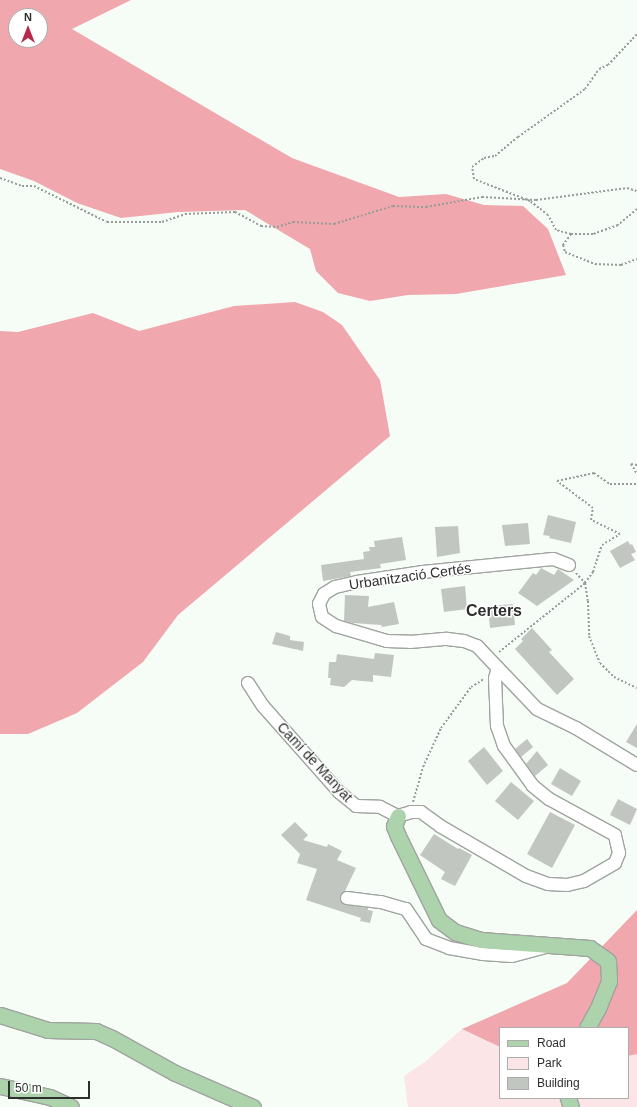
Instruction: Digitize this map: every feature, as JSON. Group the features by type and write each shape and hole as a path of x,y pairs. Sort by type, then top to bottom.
{"main road":[{"path":"398,816 394,826 439,920 455,932 481,940 590,948 608,961 609,981 598,1008 588,1027"},
{"path":"0,1015 48,1030 96,1031 112,1038 175,1074 253,1107"},
{"path":"0,1086 50,1097 71,1107"}],"street":[{"name":"Urbanització Certés","path":"569,565 553,559 423,572 358,582 335,587 324,594 319,604 322,617 336,626 387,641 410,642 447,639 464,641 477,646 537,709 576,728 637,764"},
{"path":"398,816 411,812 421,812 440,826 496,860 526,876 548,884 567,885 584,881 615,863 619,853 615,835 549,800 533,786 504,746 497,726 494,664"},
{"name":"Camí de Manyat","path":"248,683 263,706 339,792 356,806 380,807 398,816"},
{"path":"346,898 381,902 406,909 426,939 449,948 483,954 512,956 547,946"}],"path":[{"path":"637,34 608,65 599,69 585,89 518,137 495,156 484,158 472,167 474,179 530,200 548,215 556,230 570,234 593,234 618,225 637,209"},
{"path":"0,178 22,186 34,186 107,222 162,222 185,214 235,212 261,226 277,227 293,222 334,224 393,206 426,207 482,197 530,200 627,188 637,191"},
{"path":"570,234 563,245 565,252 595,264 621,265 637,259"},
{"path":"637,465 631,464 637,474"},
{"path":"398,816 413,801 424,767 441,728 471,687 487,677 494,664 585,583 593,572 602,545 620,534 591,520 593,508 557,481 594,473 610,484 637,484"},
{"path":"569,565 585,583 588,601 589,636 600,663 614,677 637,688"}],"green space":[{"path":"462,1029 499,1047 499,1099 629,1099 629,1056 637,1054 637,1107 408,1107 404,1076 426,1061"}],"shaded area":[{"path":"0,0 131,0 72,29 292,158 399,197 446,194 484,205 523,206 548,229 566,275 456,294 408,295 370,301 338,293 316,271 310,249 245,210 178,212 121,218 77,203 34,181 0,169"},
{"path":"295,302 323,312 342,325 380,380 390,436 178,615 143,662 77,713 28,734 0,734 0,331 18,332 93,313 139,331 234,306"},
{"path":"637,910 637,1054 629,1056 629,1027 499,1027 499,1047 462,1029 567,983"}],"building":[{"path":"548,515 576,522 571,543 549,538 550,536 543,535"},
{"path":"528,523 530,544 505,546 502,525"},
{"path":"458,526 460,553 437,557 435,527"},
{"path":"402,537 406,560 380,564 381,568 350,572 351,576 323,581 321,565 364,559 363,552 370,551 369,547 375,547 374,541"},
{"path":"628,541 630,545 632,544 636,552 631,554 635,560 620,568 610,551"},
{"path":"541,568 554,575 558,569 574,580 537,606 518,593 533,573 536,575"},
{"path":"465,586 467,609 444,612 441,589"},
{"path":"345,595 369,596 368,607 394,602 399,624 382,627 381,625 344,621"},
{"path":"513,604 515,625 490,628 488,606"},
{"path":"532,628 552,650 549,652 574,679 557,695 515,649 523,641 521,639"},
{"path":"276,632 290,636 290,640 304,642 303,651 272,644"},
{"path":"375,653 394,655 391,677 373,675 373,682 352,680 344,687 330,685 331,678 328,678 329,662 336,662 337,654 374,659"},
{"path":"637,724 637,748 626,742"},
{"path":"527,739 533,747 521,757 515,749"},
{"path":"484,747 503,771 487,785 468,761"},
{"path":"537,751 548,765 535,776 526,764"},
{"path":"560,768 581,781 572,796 551,784"},
{"path":"511,782 534,801 518,820 495,801"},
{"path":"618,799 637,809 630,825 610,815"},
{"path":"550,812 575,825 552,868 527,854"},
{"path":"295,822 308,835 303,840 327,847 328,844 342,851 337,860 356,868 345,891 341,894 340,901 346,905 368,908 368,910 373,911 370,923 360,921 361,918 306,900 317,869 297,863 300,854 281,835"},
{"path":"434,834 458,849 459,848 472,855 455,886 441,879 445,872 420,855"}],"district":[{"name":"Certers","path":"494,611"}]}
